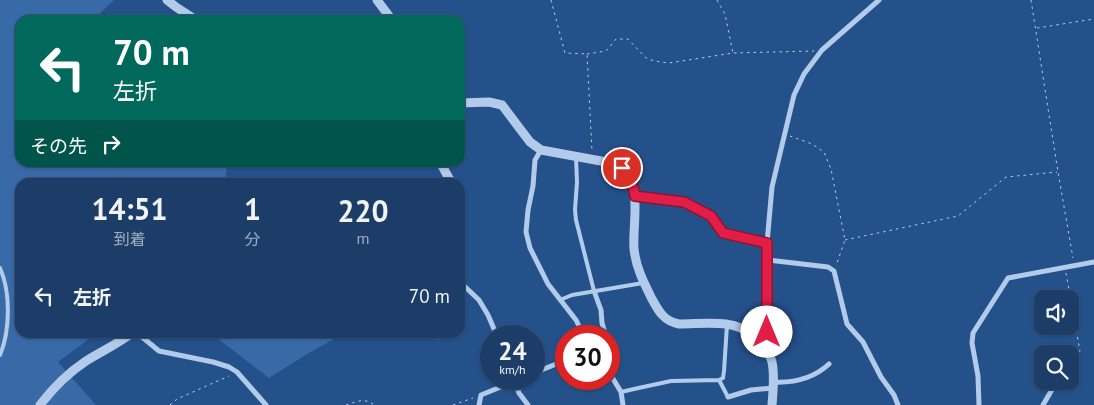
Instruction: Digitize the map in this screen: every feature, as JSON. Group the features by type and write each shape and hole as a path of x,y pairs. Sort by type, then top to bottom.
{"street":[{"path":"167,0 188,15"},
{"path":"377,0 388,15"},
{"path":"767,350 767,243 772,187 794,95 804,74 822,50 879,0"},
{"path":"465,103 489,102 502,105 530,142 541,150 612,163 622,168 628,174 635,196 634,247 638,269 643,283 658,310 665,318 672,322 679,324 727,324 748,331 760,340 772,361 772,405"},
{"path":"541,150 535,160 526,232 530,248 548,284 578,325"},
{"path":"443,167 449,178"},
{"path":"635,196 684,202 711,216 723,233 767,243"},
{"path":"768,260 828,267 834,271 847,324 863,342 880,377 894,395 898,405"},
{"path":"979,405 978,376 972,343 973,333 1008,278 1094,262"},
{"path":"465,287 478,300 492,325"},
{"path":"594,290 603,325"},
{"path":"40,405 52,390 70,373 86,361 126,338"},
{"path":"143,338 159,351 229,367 237,372 266,405"},
{"path":"728,397 808,377 829,364"},
{"path":"479,405 481,395 492,390"},
{"path":"517,390 528,405"},
{"path":"1043,405 1052,390"},
{"path":"621,392 623,405"}],"lane":[{"path":"575,156 578,182 575,210 576,220 594,290"},
{"path":"0,268 8,303 7,329 0,355"},
{"path":"560,300 594,290 643,283"},
{"path":"621,392 671,381 719,380 723,378 727,324"},
{"path":"719,380 728,397"}],"path":[{"path":"551,0 565,53 587,54 606,51 616,39 628,39 646,58 669,63 733,53 822,50"},
{"path":"717,0 725,14 733,53"},
{"path":"1031,0 1074,265"},
{"path":"1036,28 1094,18"},
{"path":"587,54 592,159"},
{"path":"785,134 812,144 824,152 832,169 845,240 834,271"},
{"path":"845,240 958,216 1006,177 1058,172"},
{"path":"1065,267 1079,345"},
{"path":"170,405 177,399 237,372"},
{"path":"453,405 481,395"},
{"path":"346,405 362,400 369,401 374,405"}],"shaded area":[{"path":"0,0 114,0 98,15 15,15 15,167 227,167 226,178 15,178 15,338 90,338 58,362 96,405 0,405"},
{"path":"217,338 336,338 307,354 269,378"}],"route":[{"path":"622,168 628,174 635,196 684,202 711,216 723,233 767,243 767,332"}]}
